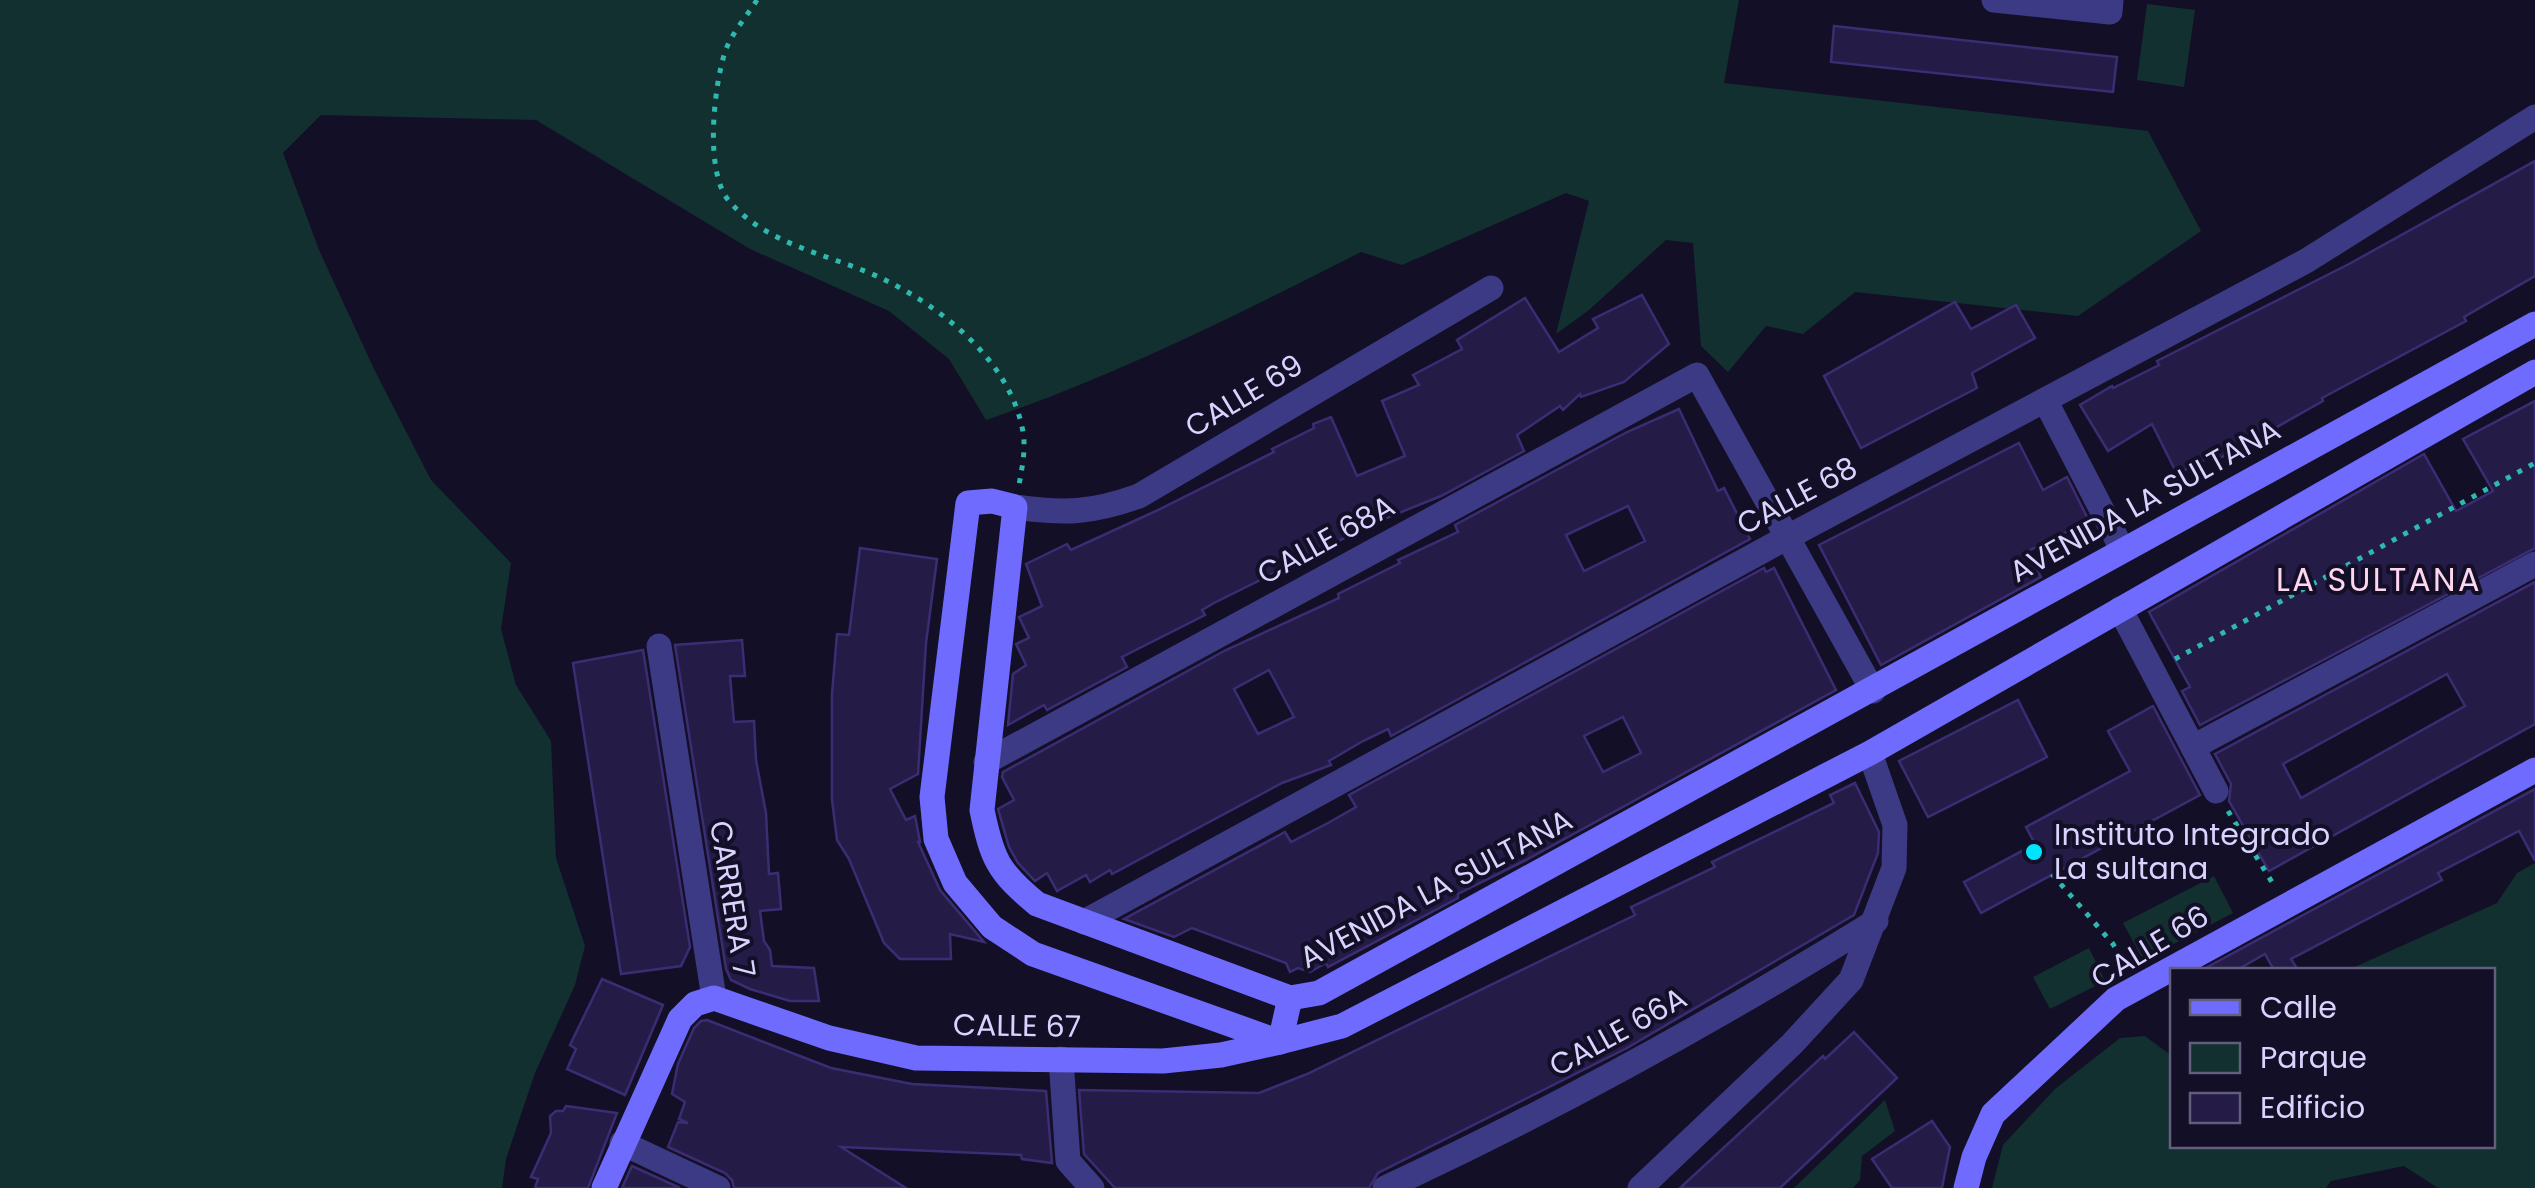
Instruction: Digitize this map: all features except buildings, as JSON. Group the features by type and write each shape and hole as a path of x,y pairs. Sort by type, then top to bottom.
{"street":[{"path":"1994,0 2110,12 2111,0"},
{"name":"CALLE 68","path":"1084,922 1786,538 2306,261 2535,117"},
{"name":"CALLE 69","path":"1015,507 1051,512 1098,510 1139,496 1491,288"},
{"name":"AVENIDA LA SULTANA","path":"1015,507 982,810 990,853 1012,882 1037,904 1290,998 1319,993 2535,324"},
{"path":"1015,507 992,501 968,503 932,797 936,839 955,883 992,927 1032,954 1280,1042 1342,1026 1870,754 2535,372"},
{"name":"CALLE 68A","path":"986,762 1697,375 1786,538"},
{"path":"2046,400 2122,549"},
{"path":"1786,538 1873,691"},
{"path":"2193,747 2535,564"},
{"path":"2120,609 2216,791"},
{"name":"CARRERA 7","path":"604,1188 680,1019 695,1004 714,998 659,646"},
{"path":"1640,1188 1792,1044 1851,980 1894,868 1895,825 1870,754"},
{"name":"CALLE 66","path":"2173,968 2535,770"},
{"name":"CALLE 66A","path":"1385,1188 1496,1136 1791,974 1876,921"},
{"name":"CALLE 66","path":"1966,1188 1974,1157 1993,1114 2116,999 2170,970"},
{"name":"CALLE 67","path":"714,998 828,1038 916,1058 1163,1061 1221,1055 1280,1042"},
{"path":"1280,1042 1290,998"},
{"path":"1061,1059 1068,1162 1092,1188"},
{"path":"622,1143 718,1188"}],"path":[{"path":"757,0 726,50 714,116 715,162 726,199 766,231 814,255 881,278 942,312 983,355 1010,394 1023,432 1023,464 1015,507"},
{"path":"2154,670 2535,463"},
{"path":"2216,791 2286,907"},
{"path":"2052,874 2113,944"}],"green space":[{"path":"0,0 1739,0 1724,83 2148,131 2201,231 2078,316 1855,292 1803,334 1766,326 1728,372 1701,346 1693,243 1666,240 1589,310 1556,334 1589,201 1566,193 1402,265 1361,252 1130,364 986,420 949,359 889,311 750,249 536,120 321,115 283,153 319,250 431,480 511,563 501,629 516,685 551,741 556,858 585,946 575,985 535,1073 506,1159 502,1188 0,1188"},
{"path":"2147,4 2195,10 2184,87 2137,80"},
{"path":"2535,863 2535,1188 2438,1188 2404,1166 2331,1181 2326,1188 1992,1188 2003,1145 2055,1089 2120,1038 2145,1036 2170,1055 2170,1148 2495,1148 2495,968 2352,968 2497,903 2517,873"},
{"path":"2214,876 2233,913 2143,960 2123,923"},
{"path":"2089,948 2105,981 2050,1009 2033,977"},
{"path":"1885,1100 1895,1131 1862,1156 1860,1180 1853,1188 1794,1188"}],"place":[{"name":"Instituto Integrado La sultana","path":"2034,852"}],"district":[{"name":"LA SULTANA","path":"2379,580"}]}
